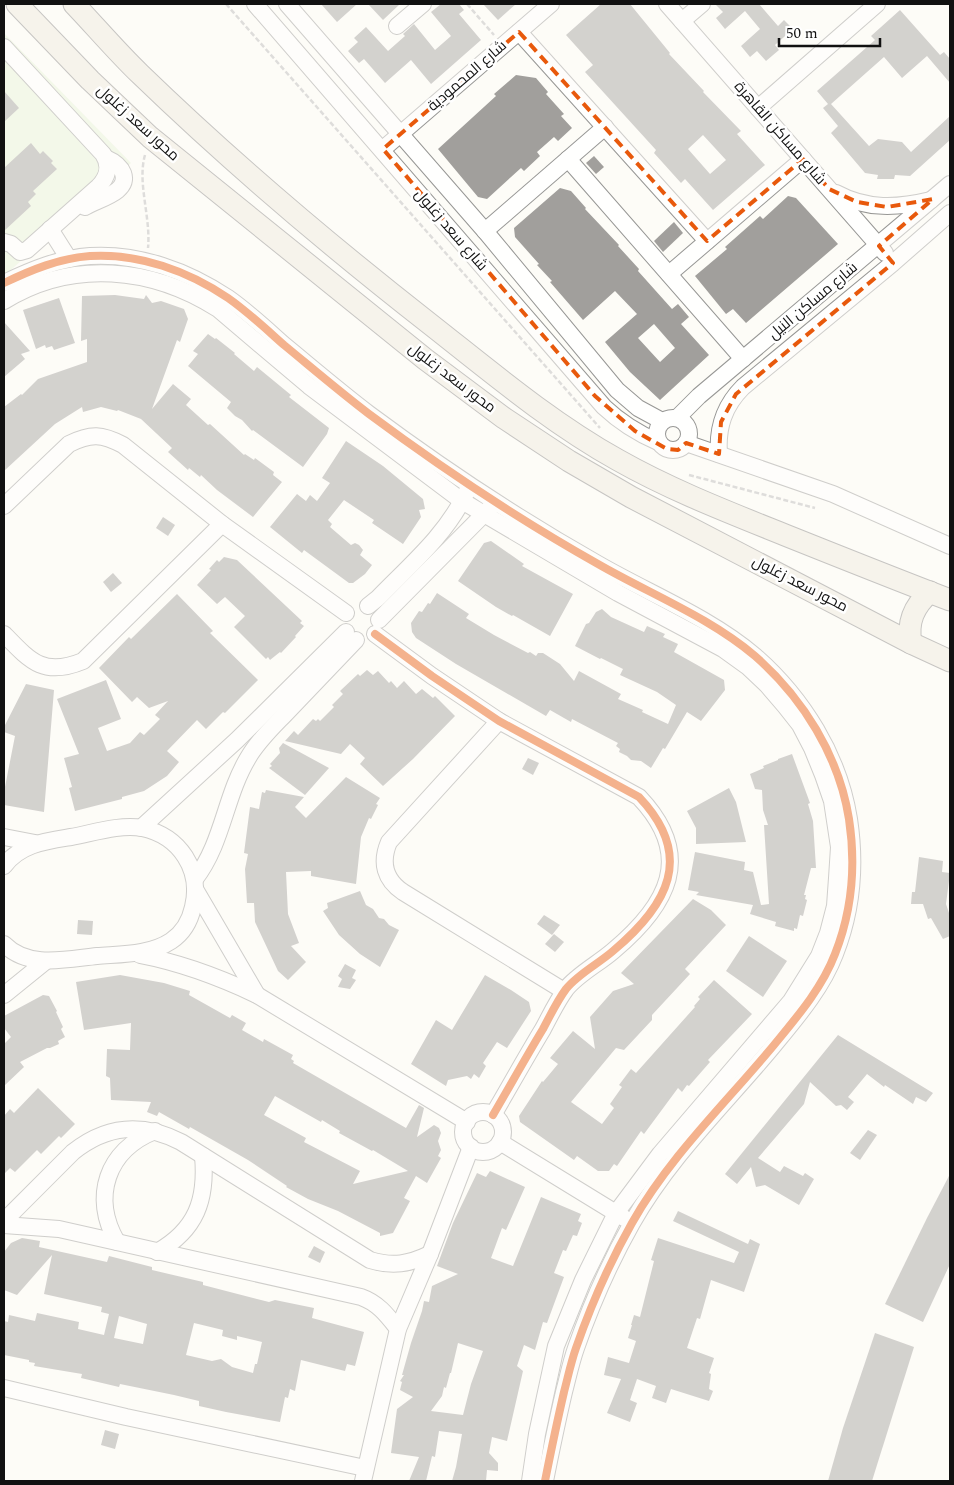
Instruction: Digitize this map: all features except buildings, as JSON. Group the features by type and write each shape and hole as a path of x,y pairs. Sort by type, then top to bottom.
{"main road":[{"name":"محور سعد زغلول","path":"17,4 90,80 150,137 425,359 504,418 569,461 631,497 950,662"},
{"name":"محور سعد زغلول","path":"74,4 138,72 283,205 358,268 514,392 574,434 666,485 950,600"},
{"path":"911,643 910,626 914,611 930,592"}],"street":[{"name":"شارع سعد زغلول","path":"255,4 383,149 613,416 635,431 658,442"},
{"name":"شارع سعد زغلول","path":"287,4 485,230 617,390 638,408 669,420"},
{"path":"397,26 423,4"},
{"name":"شارع المحمودية","path":"383,149 551,4"},
{"name":"شارع مساكن القاهرة","path":"667,4 893,263"},
{"path":"682,21 702,4"},
{"path":"758,108 877,4"},
{"path":"519,32 707,241"},
{"path":"4,47 106,158 107,173 102,183 52,231 22,252 4,242"},
{"path":"485,230 606,127"},
{"path":"669,274 803,159"},
{"path":"568,160 743,359"},
{"name":"شارع مساكن النيل","path":"669,420 879,246 950,184"},
{"path":"829,189 850,200 872,206 902,206 933,199"},
{"name":"شارع مساكن النيل","path":"719,454 718,438 721,422 729,403 739,390 893,263 950,212"},
{"path":"52,231 69,259"},
{"path":"4,284 35,269 69,259 106,256 146,261 187,275 217,291 245,311 347,397 466,493 483,514 618,593 724,649 748,667 786,706 800,725 824,775 832,801 839,847 836,897 828,933 819,956 791,1001 660,1154 616,1213 583,1280 556,1346 537,1434 530,1481"},
{"path":"4,301 48,281 86,273 112,273 143,277 177,287 197,296 218,309 309,386 466,493 496,504 617,576 710,624 733,639 755,656 793,696 810,718 835,768 845,798 853,845 852,879 848,912 834,956 807,1005 672,1163 633,1222 602,1284 574,1352 554,1433 545,1481"},
{"path":"568,366 585,352"},
{"path":"669,420 682,420 688,428 689,433 686,443 678,450 667,449 658,442 656,431 669,420"},
{"path":"4,506 69,444 82,438 96,436 110,438 123,445 222,524 346,613"},
{"path":"686,443 833,494 950,546"},
{"path":"368,606 435,540 448,524 466,493"},
{"path":"494,1115 564,991 614,950 639,927 653,910 663,894 669,873 670,856 664,832 654,813 639,797 499,720 432,676 377,627 375,612 368,606 358,605 349,610 346,613 344,626 351,636 366,640 377,627 483,514 496,504"},
{"path":"4,634 33,662 50,668 67,667 84,661 222,524"},
{"path":"141,828 351,636"},
{"path":"4,944 11,952 22,957 46,961 131,954 154,949 170,942 180,934 191,917 195,884 213,852 235,783 249,756 351,636"},
{"path":"499,720 389,842 384,861 385,870 395,887 564,991"},
{"path":"4,866 18,852 34,843 121,828 141,828 160,834 176,845 188,860 195,884 256,995"},
{"path":"4,837 34,843"},
{"path":"131,954 196,968 256,995 466,1122"},
{"path":"4,995 46,961"},
{"path":"482,1112 494,1115 503,1130 500,1142 497,1146 487,1151 471,1147 467,1143 464,1132 466,1122 470,1117 482,1112"},
{"path":"4,1223 82,1145 93,1138 117,1130 142,1129 155,1131 181,1142 370,1260 395,1265 408,1263 430,1254"},
{"path":"117,1242 111,1232 104,1211 105,1188 108,1177 115,1162 126,1148 155,1131"},
{"path":"500,1142 633,1222"},
{"path":"4,1388 364,1475 398,1329 430,1254 471,1147"},
{"path":"157,1252 175,1240 196,1214 205,1182 203,1156"},
{"path":"4,1223 60,1229 361,1297 383,1309 398,1329"}],"path":[{"path":"467,4 504,45"},
{"path":"142,165 142,179 149,223 148,243"}],"highlighted area":[{"path":"519,32 707,241 803,159 829,189 857,202 887,207 933,199 879,246 893,263 736,394 721,422 719,454 686,443 678,450 667,449 635,431 595,396 383,149"}],"green space":[{"path":"4,33 131,163 4,276"}],"cycle path":[{"path":"4,283 35,269 57,262 79,257 108,256 145,261 162,266 180,272 213,288 243,309 358,406 453,474 568,547 699,618 737,642 755,656 789,690 803,709 828,751 844,796 849,819 852,853 849,905 841,938 830,967 800,1013 663,1175 632,1223 601,1284 574,1353 561,1403 545,1481"},
{"path":"375,634 432,676 499,721 639,797 656,819 666,839 670,860 668,879 660,898 648,916 632,934 566,989 493,1115"}]}
